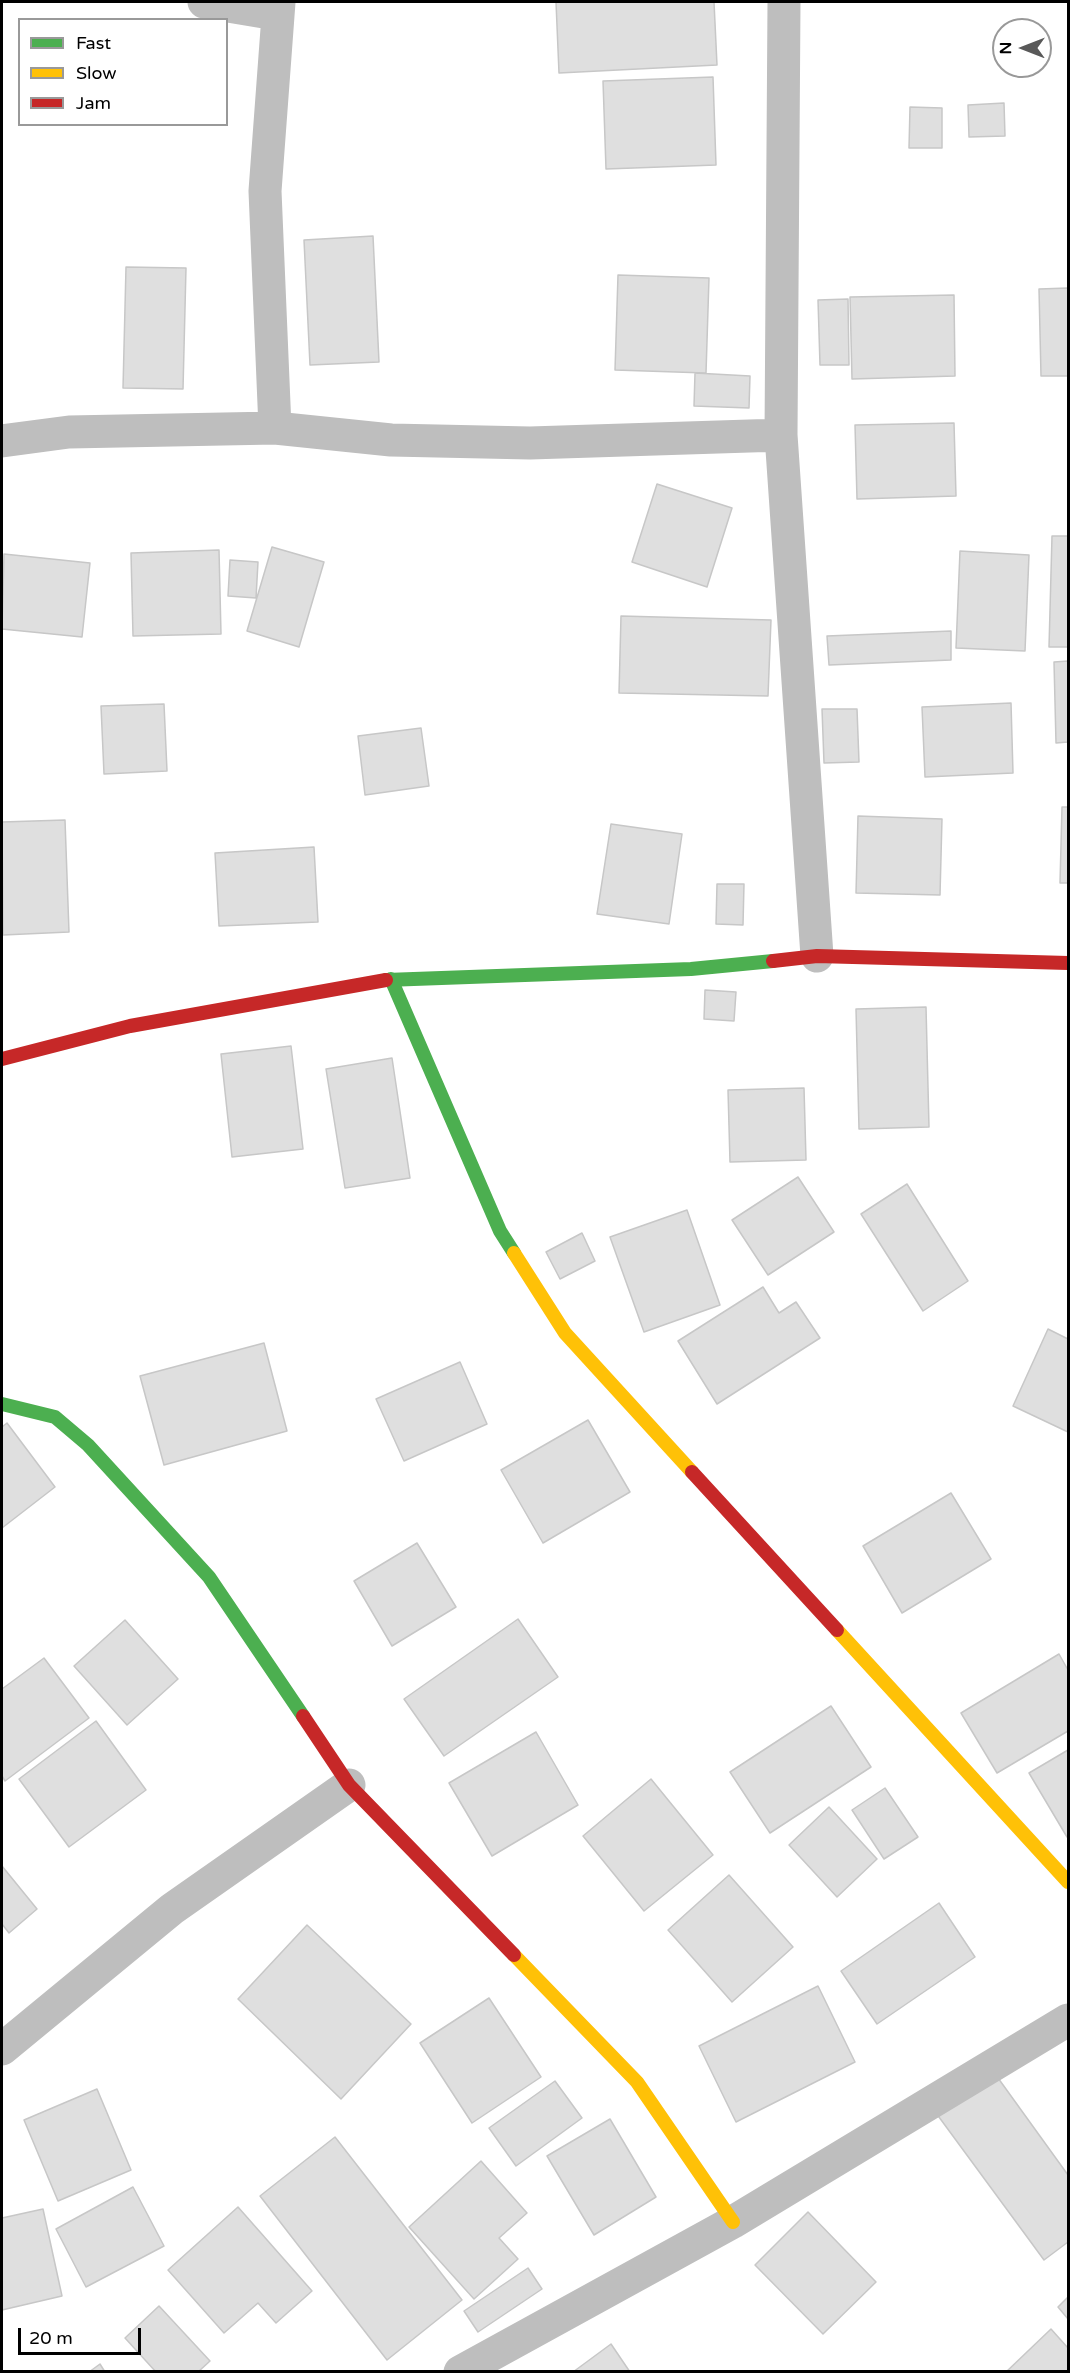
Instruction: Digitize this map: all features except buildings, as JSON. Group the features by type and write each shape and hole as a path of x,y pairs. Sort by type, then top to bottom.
{"street":[{"path":"204,2 277,8 265,191 275,428"},
{"path":"784,2 782,435 817,956"},
{"path":"2,441 69,432 275,428 391,440 530,443 782,435"},
{"path":"2,1059 130,1026 391,979 691,969 817,956 1068,963"},
{"path":"391,979 500,1231 565,1333 1068,1882"},
{"path":"2,1404 55,1417 88,1445 209,1577 349,1785 637,2082 733,2222"},
{"path":"2,2049 172,1909 349,1785"},
{"path":"460,2372 733,2222 1068,2020"}],"traffic: fast":[{"path":"386,980 691,969 773,961"},
{"path":"391,979 500,1231 514,1253"},
{"path":"2,1404 55,1417 88,1445 209,1577 303,1716"}],"traffic: slow":[{"path":"514,1253 565,1333 692,1472"},
{"path":"837,1630 1068,1882"},
{"path":"514,1955 637,2082 733,2222"}],"traffic: jam":[{"path":"773,961 817,956 1068,963"},
{"path":"2,1059 130,1026 386,980"},
{"path":"692,1472 837,1630"},
{"path":"303,1716 349,1785 514,1955"}]}
